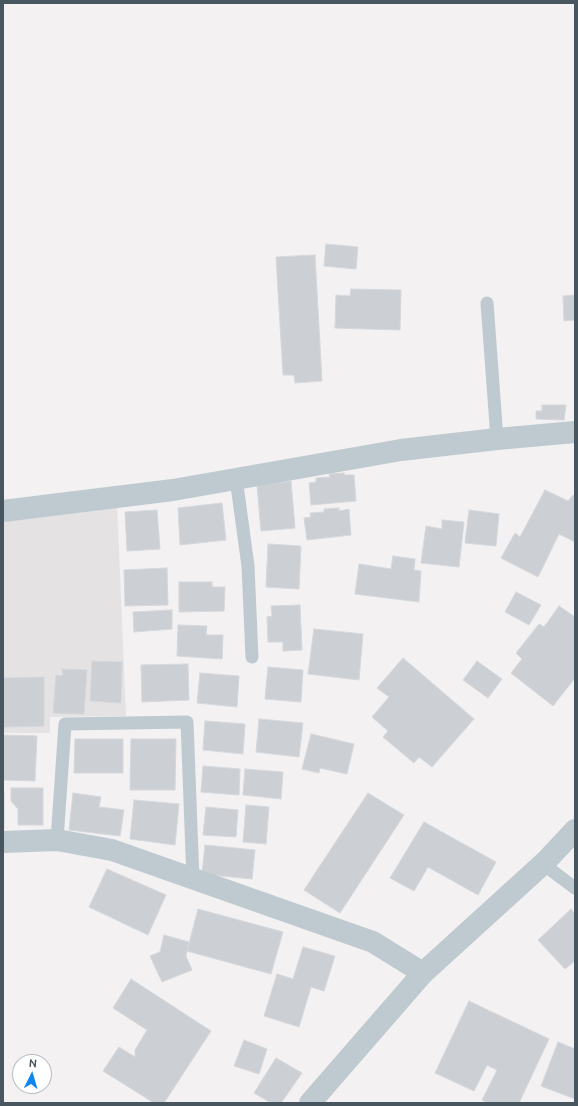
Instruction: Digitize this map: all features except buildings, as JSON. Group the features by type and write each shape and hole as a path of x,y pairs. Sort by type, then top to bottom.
{"street":[{"path":"3,511 173,490 401,450 496,438 575,432"},
{"path":"310,1103 423,973 543,864 575,830"},
{"path":"3,842 57,840 112,850 193,880 373,942 423,973"}],"lane":[{"path":"487,303 496,438"},
{"path":"236,478 248,566 252,657"},
{"path":"57,840 65,724 188,722 193,880"},
{"path":"543,864 575,888"}],"shaded area":[{"path":"117,503 126,716 50,717 50,733 3,733 3,521"}]}
